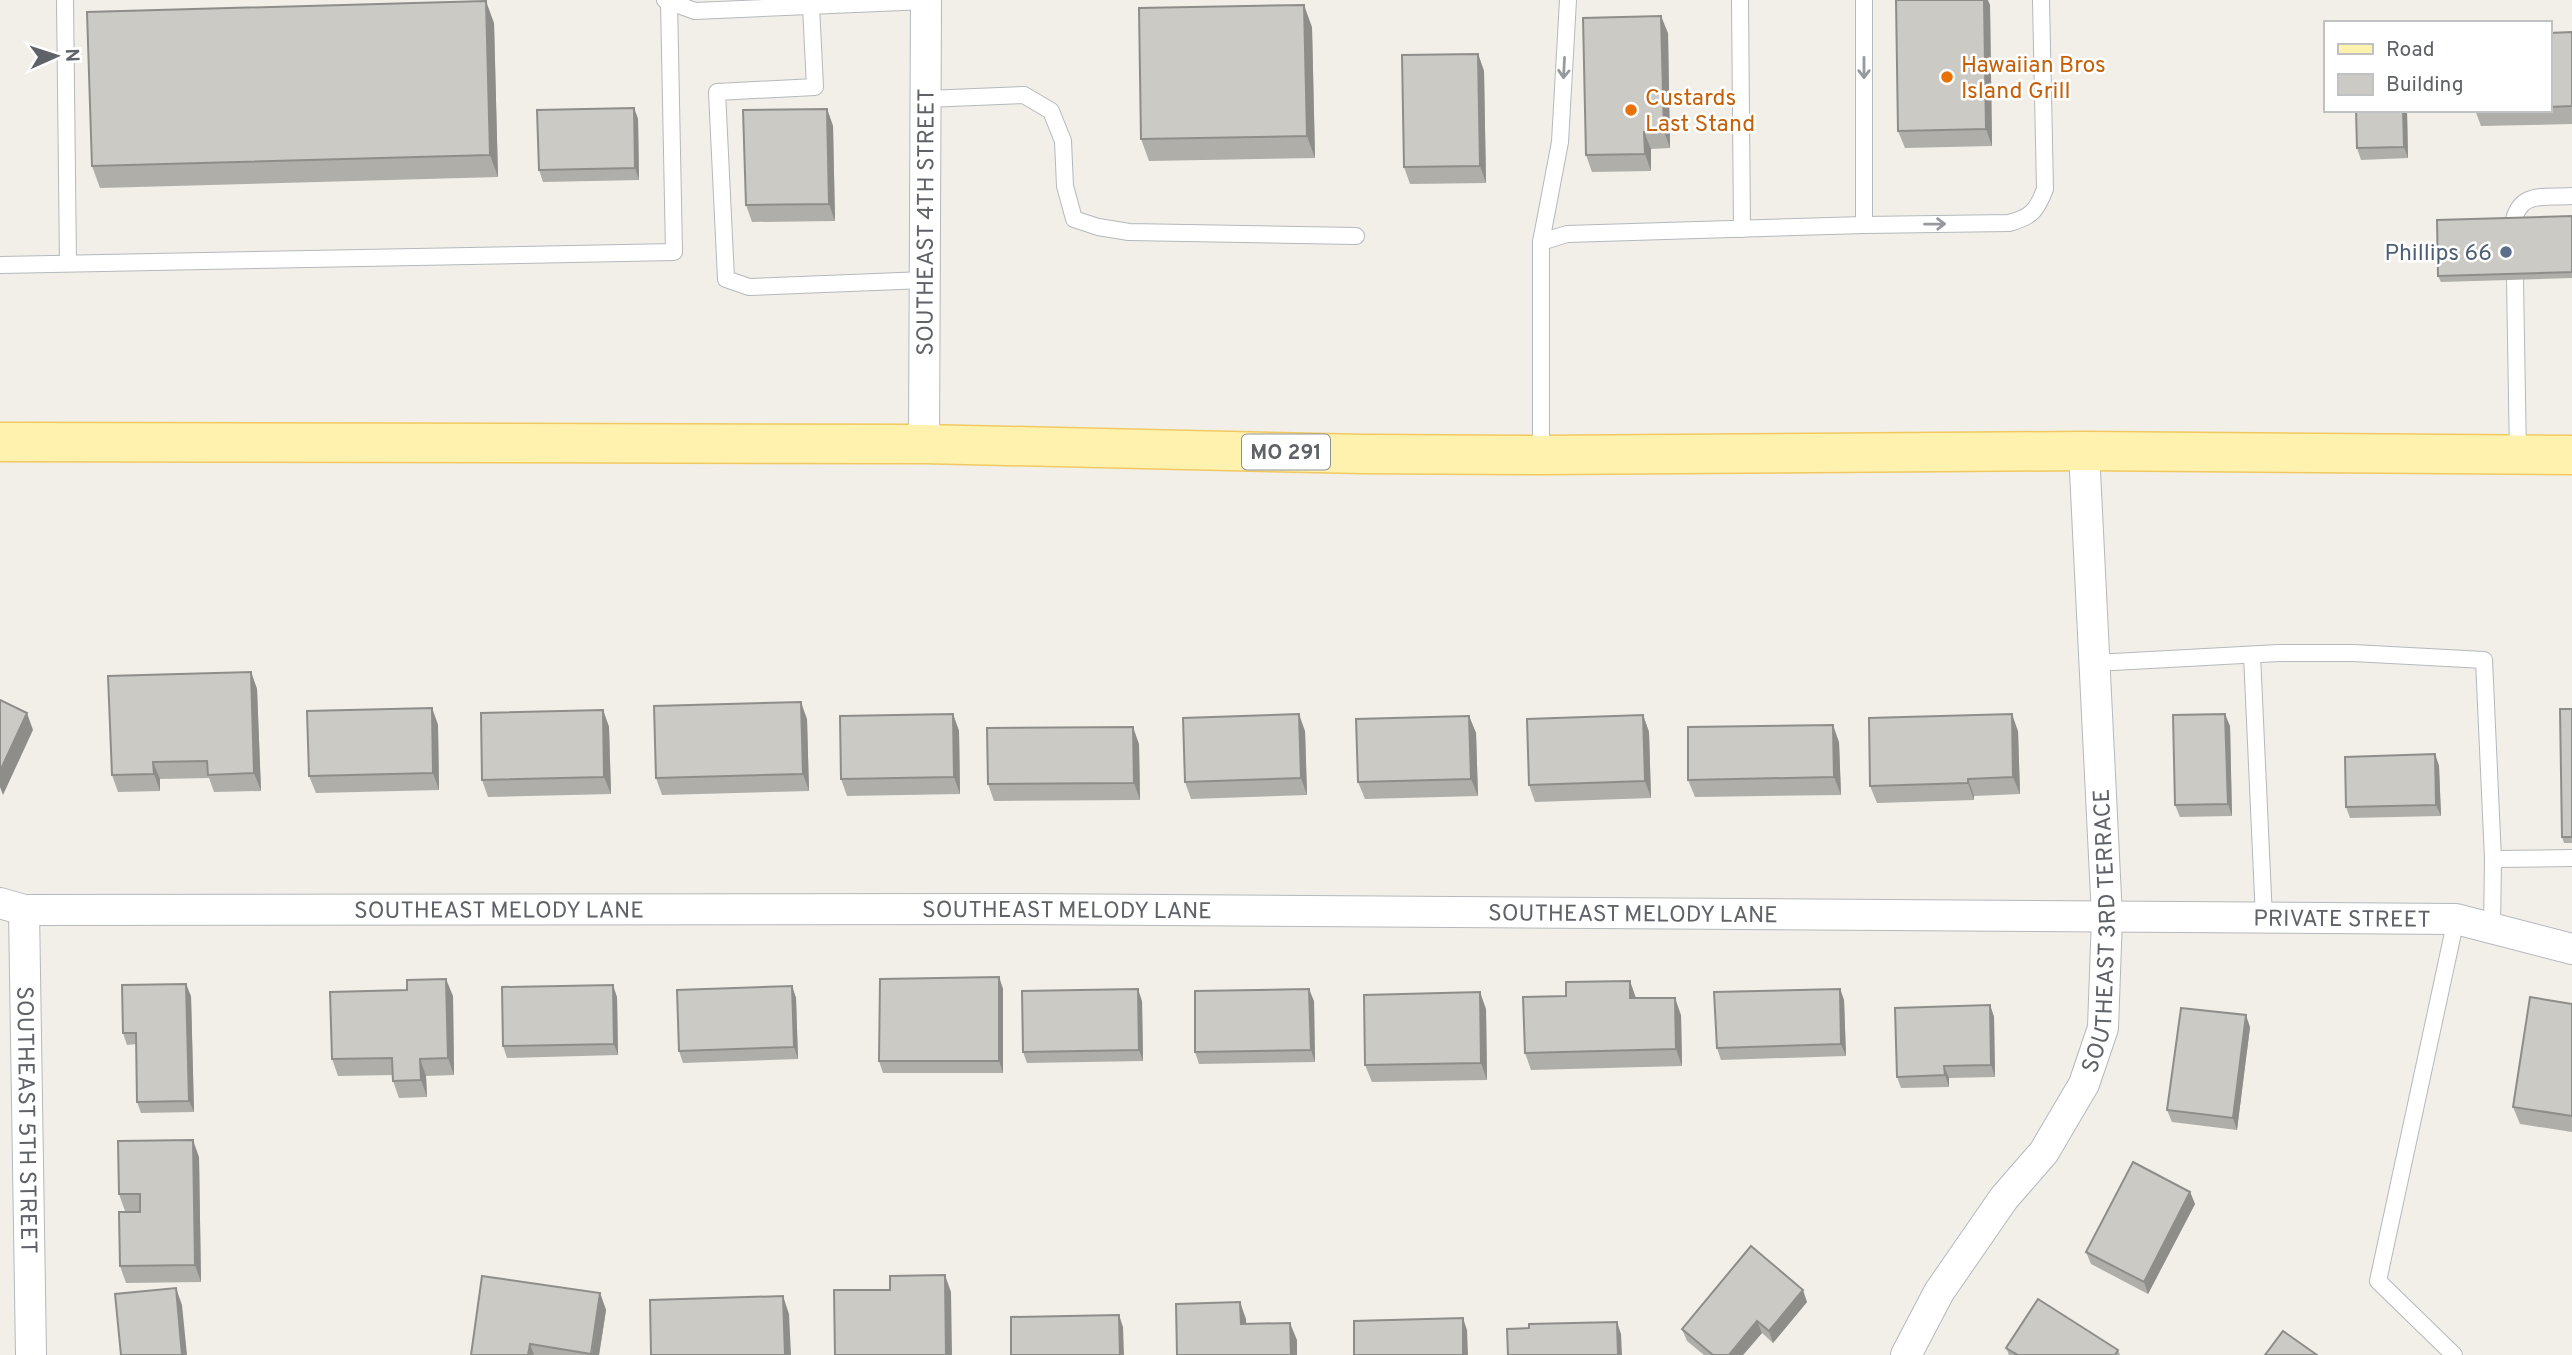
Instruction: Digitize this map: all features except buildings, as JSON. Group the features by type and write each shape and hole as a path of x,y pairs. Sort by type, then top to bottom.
{"main road":[{"name":"MO 291","path":"10,438 924,444 1363,454 2084,451 2572,455"}],"street":[{"name":"SOUTHEAST 4TH STREET","path":"924,444 926,1"},
{"name":"SOUTHEAST 3RD TERRACE","path":"1906,1355 1939,1293 2004,1198 2044,1152 2084,1084 2103,1028 2108,917 2084,451"},
{"name":"SOUTHEAST MELODY LANE","path":"12,906 1020,909 2108,917"},
{"name":"SOUTHEAST 5TH STREET","path":"12,906 31,1355"},
{"name":"PRIVATE STREET","path":"2108,917 2456,919 2572,949"}],"lane":[{"path":"65,0 68,263"},
{"path":"1541,455 1541,242 1560,142 1568,0"},
{"path":"1741,0 1742,229"},
{"path":"1864,0 1864,225"},
{"path":"1541,242 1567,234 2009,223 2026,219 2039,205 2046,189 2041,0"},
{"path":"0,265 674,252 667,1 695,11 926,1"},
{"path":"811,6 815,87 717,92 726,279 749,287 925,280"},
{"path":"926,99 1024,95 1051,111 1063,141 1065,186 1074,219 1098,228 1129,232 1356,236"},
{"path":"2513,224 2515,209 2525,200 2572,196"},
{"path":"2515,280 2518,456"},
{"path":"2095,663 2353,653 2484,660 2493,859 2492,928"},
{"path":"2252,655 2264,918"},
{"path":"2493,859 2572,858"},
{"path":"2454,1355 2378,1281 2456,919"}],"place":[{"name":"Hawaiian Bros Island Grill","path":"1947,77"},
{"name":"Custards Last Stand","path":"1631,110"},
{"name":"Phillips 66","path":"2506,252"}]}
